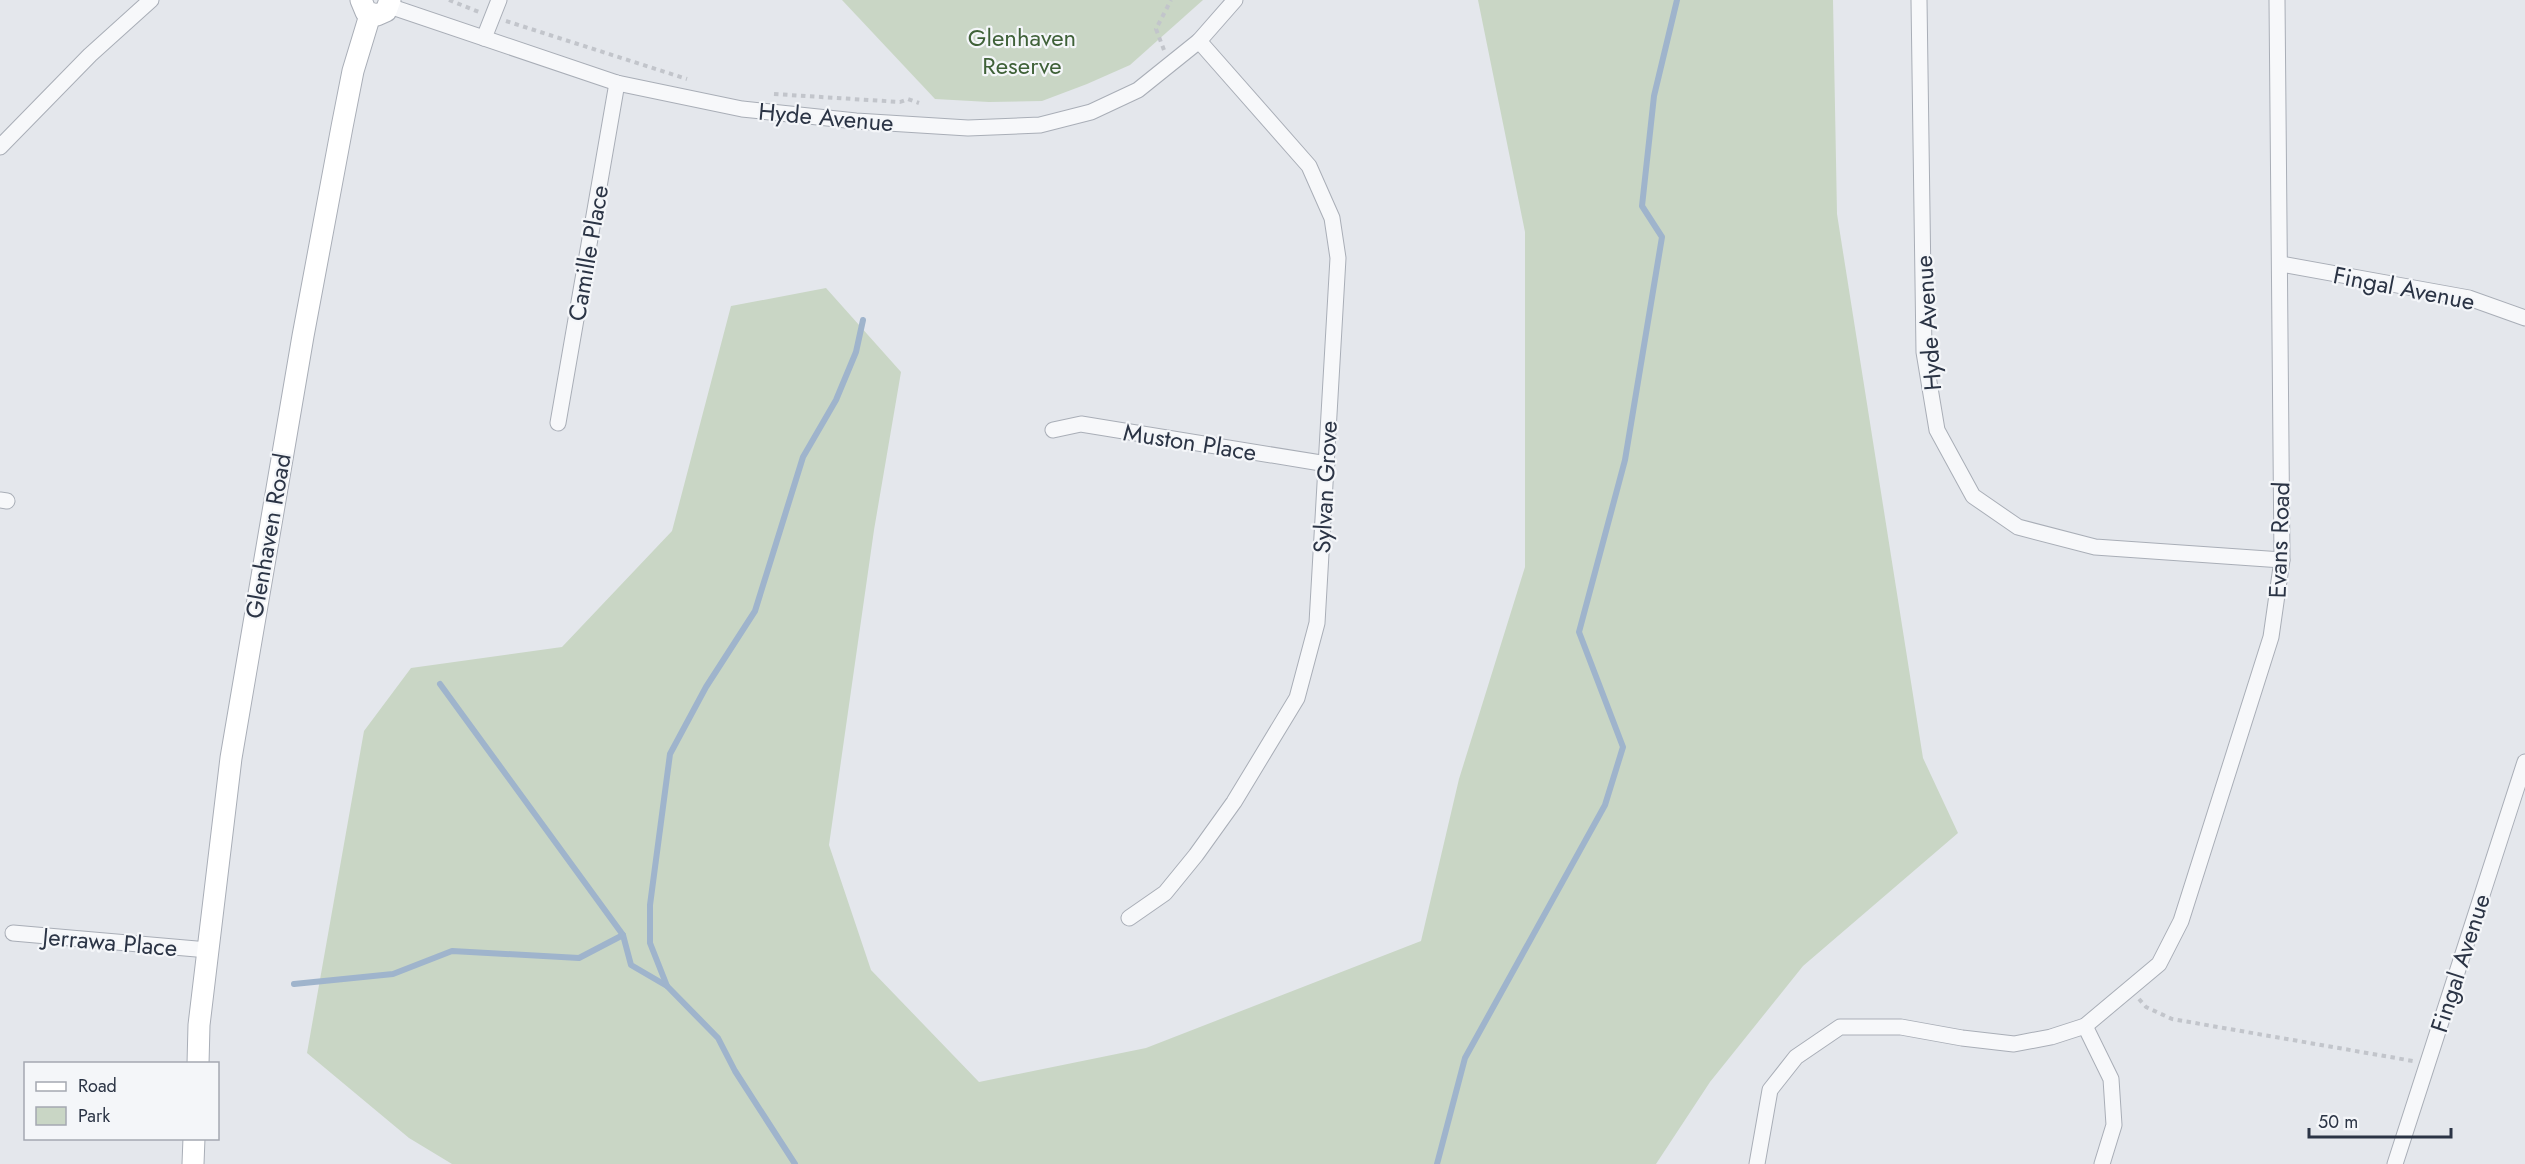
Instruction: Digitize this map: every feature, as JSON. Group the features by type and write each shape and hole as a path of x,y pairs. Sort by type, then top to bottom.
{"main road":[{"name":"Glenhaven Road","path":"198,1062 199,1025 231,758 301,346 352,71 377,5"},
{"path":"193,1164 194,1140"}],"street":[{"path":"0,147 90,55 151,0"},
{"path":"484,38 499,0"},
{"name":"Hyde Avenue","path":"377,5 618,83 742,109 856,121 968,128 1040,125 1091,112 1138,90 1199,41 1235,0"},
{"name":"Hyde Avenue","path":"1919,0 1924,352 1937,430 1973,496 2018,527 2095,548 2282,560"},
{"name":"Evans Road","path":"2085,1026 2159,964 2181,921 2271,637 2282,560 2277,0"},
{"name":"Sylvan Grove","path":"1130,918 1165,893 1234,802 1297,698 1317,623 1338,258 1332,218 1309,166 1199,41"},
{"name":"Camille Place","path":"558,423 618,83"},
{"name":"Fingal Avenue","path":"2281,264 2469,298 2525,318"},
{"name":"Muston Place","path":"1053,430 1081,424 1327,464"},
{"name":"Fingal Avenue","path":"2395,1164 2525,762"},
{"name":"Jerrawa Place","path":"13,933 208,950"},
{"path":"1756,1164 1770,1090 1796,1057 1840,1028 1901,1027 1962,1038 2014,1044 2051,1037 2085,1026 2111,1078 2114,1125 2102,1164"}],"path":[{"path":"449,0 493,17 688,79"},
{"path":"1170,64 1156,29 1171,0"},
{"path":"766,93 900,102 908,99 919,103"},
{"path":"2130,990 2146,1007 2172,1019 2428,1063"}],"green space":[{"name":"Glenhaven Reserve","path":"842,0 1203,0 1130,65 1042,101 989,102 935,99"},
{"path":"1478,0 1833,0 1837,214 1923,758 1958,833 1803,966 1710,1082 1656,1164 452,1164 409,1138 307,1053 364,731 411,668 562,647 672,531 731,306 826,288 901,372 874,530 829,845 871,970 979,1082 1146,1048 1421,941 1459,779 1525,567 1525,232"}],"waterway":[{"path":"1437,1164 1465,1058 1605,805 1623,747 1579,632 1625,460 1662,237 1642,206 1654,96 1677,0"},
{"path":"667,986 650,943 650,905 670,754 706,687 755,611 803,457 836,400 856,352 863,320"},
{"path":"440,684 623,935 631,965 667,986 718,1038 735,1071 795,1164"},
{"path":"294,984 393,974 452,951 579,958 623,935"}]}
